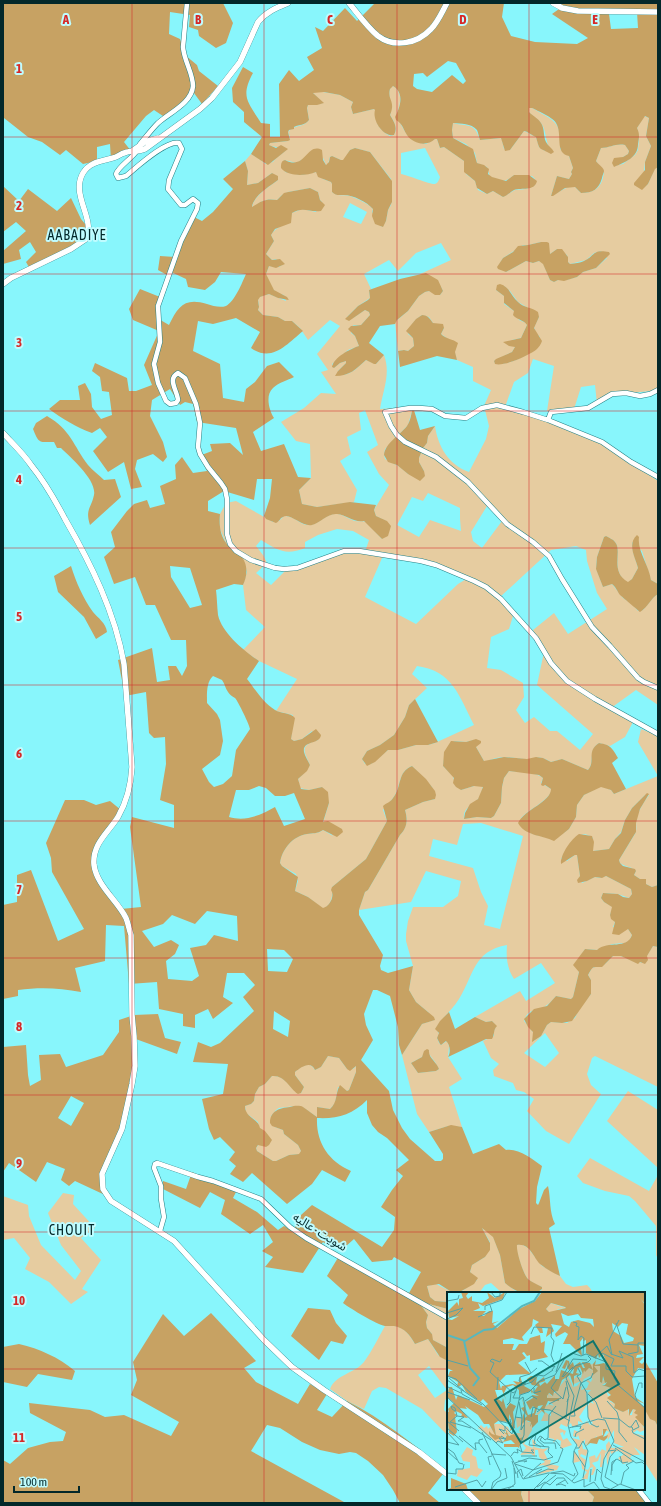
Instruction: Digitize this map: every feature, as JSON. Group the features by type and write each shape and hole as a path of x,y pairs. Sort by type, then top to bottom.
{"main road":[{"path":"3,284 11,278 70,249 86,239 89,227 83,207 80,189 81,178 87,167 94,163 145,149 200,109 212,98 240,62 258,22 262,17 274,9 288,3"},
{"path":"349,3 378,36 396,43 406,43 420,38 432,28 447,3"},
{"path":"553,3 562,8 574,11 658,12"},
{"path":"134,152 140,144 160,137"},
{"path":"3,433 31,464 43,480 84,553 96,578 110,614 122,653 132,767 131,779 124,806 117,818 101,838 97,847 94,865 96,874 101,883 121,909 129,926 131,1009 135,1066 122,1129 103,1170 101,1179 103,1189 108,1198 174,1241 264,1340 292,1367 324,1390 419,1452 447,1474"},
{"path":"465,1490 478,1503"}],"street":[{"path":"140,144 159,123 187,100 192,92 192,82 183,54 188,3"},
{"path":"134,152 128,161 117,171 116,174 118,178 126,176 164,146 173,142 179,143 182,149 169,180 168,189 181,205 185,205 193,199 198,203 197,209 181,241 158,306 160,342 154,364 158,383 168,403 173,405 178,400 172,382 178,373 183,376 196,404 200,423 198,447 200,454 208,467 225,489 227,499 226,529 228,540 232,548 247,558 275,568 284,569 297,568 344,551 359,551 421,561 436,565 474,581 486,587 501,599 536,638 551,662 567,681 595,699 658,734"},
{"path":"548,420 551,412 588,408 612,394 626,393 640,396 650,394 658,390"},
{"path":"658,477 631,462 602,442 548,420 497,405 482,408 466,418 445,416 432,409 419,408 385,412 391,426 404,442 427,452 440,460 468,482 507,524 533,542 549,556 592,627 638,678 658,688"},
{"name":"شويت - عاليه","path":"160,1231 164,1216 160,1198 161,1186 154,1168 155,1164 157,1163 261,1199 290,1227 306,1238 447,1317"},
{"path":"639,1490 649,1503"}],"shaded area":[{"path":"3,3 223,3 233,23 226,43 216,48 199,36 198,30 189,27 190,15 170,12 169,34 180,39 185,55 197,65 199,71 218,86 202,104 194,93 178,107 163,116 154,110 146,116 124,142 131,151 111,160 110,144 97,147 97,161 83,164 66,150 60,155 42,142 28,137 4,118 3,119"},
{"path":"375,3 504,3 502,17 511,36 535,42 577,44 588,38 552,14 559,9 552,3 658,3 658,167 655,169 648,184 642,190 634,185 645,170 645,162 651,146 646,136 649,118 645,116 637,128 639,136 636,153 630,159 614,167 612,163 614,158 623,157 628,154 629,151 625,145 601,148 596,161 604,171 601,182 595,190 581,193 575,187 565,188 551,196 557,176 569,179 573,168 569,156 564,154 560,147 559,132 555,121 532,108 529,108 529,112 542,125 546,142 554,152 551,154 540,148 536,137 525,131 510,150 505,151 501,138 480,140 477,130 472,126 453,123 453,138 473,149 477,163 484,165 489,169 488,174 492,177 506,181 514,175 529,175 537,181 531,188 517,189 503,197 493,191 487,194 477,188 475,181 464,172 464,161 444,147 440,148 437,139 424,144 413,141 407,135 402,125 396,120 395,117 400,105 400,97 397,89 393,86 389,93 392,104 390,115 396,127 394,135 390,135 382,131 375,118 374,109 353,114 351,107 353,102 340,95 324,92 313,93 324,103 308,105 309,120 304,124 294,127 294,129 289,130 290,140 270,143 269,145 276,148 281,145 288,149 268,165 251,154 262,137 244,122 244,112 233,102 232,88 243,67 253,73 249,81 246,94 249,104 261,123 270,124 270,137 280,137 279,84 289,70 299,81 314,70 307,57 322,48 315,27 323,31 345,8 357,21","holes":["637,12 638,28 611,29 609,14","448,61 456,63 466,81 463,84 452,75 432,92 417,89 413,86 414,74 423,73 427,77"]},
{"path":"393,86 399,92 400,104 396,116 407,134 415,141 426,144 437,139 440,148 444,147 464,161 466,174 475,181 478,190 487,194 493,191 503,197 515,190 526,189 535,185 535,179 532,176 514,175 508,180 500,180 490,177 487,167 477,163 475,153 466,144 453,138 453,123 470,126 476,130 480,140 501,138 504,149 510,150 524,131 536,137 539,147 545,151 549,147 543,125 529,112 529,107 551,119 558,127 560,133 560,149 569,156 573,168 569,179 557,176 551,196 568,187 575,187 581,193 595,190 602,182 604,173 596,161 601,148 625,145 629,151 628,154 614,166 623,164 635,155 638,150 639,138 637,128 644,116 649,118 646,136 651,146 645,162 642,189 648,184 655,168 658,167 658,394 651,391 631,393 615,391 597,404 595,385 581,387 574,409 547,411 554,366 533,359 528,373 514,382 505,407 553,423 601,442 658,481 658,584 651,580 642,551 632,542 633,552 638,568 628,583 619,573 617,546 613,540 606,536 604,537 597,557 596,568 603,587 612,584 623,598 632,604 638,611 643,610 658,594 658,705 636,690 611,708 633,722 625,737 610,746 599,743 596,746 588,770 562,759 551,762 542,758 528,759 505,757 495,758 486,762 476,747 474,740 466,742 454,741 444,759 443,766 453,776 461,790 474,786 483,786 479,798 466,809 464,819 477,817 491,818 494,816 501,803 504,778 509,771 540,776 543,778 541,783 552,791 541,803 521,818 528,832 555,839 569,829 576,817 577,805 584,795 601,786 611,790 614,794 658,776 658,885 652,887 646,884 643,879 640,879 634,875 636,871 620,863 619,860 635,834 638,815 641,807 649,795 645,795 632,808 625,820 621,832 609,849 593,851 593,838 583,834 578,836 570,844 561,859 567,861 577,855 579,878 582,883 595,877 600,878 606,876 631,889 632,894 629,898 618,894 603,893 601,898 604,902 613,907 610,915 615,922 613,927 628,929 632,935 629,941 625,943 612,944 597,950 585,949 580,957 579,972 573,997 571,999 556,996 544,1007 531,1011 526,1016 524,1021 533,1032 534,1041 541,1036 547,1025 551,1022 567,1023 575,1018 579,1009 591,994 591,980 588,975 592,968 605,964 613,956 621,956 638,963 642,963 653,946 658,947 658,1087 595,1056 592,1058 587,1074 591,1085 601,1094 569,1144 546,1131 527,1111 534,1099 524,1092 516,1090 513,1083 494,1076 493,1070 499,1064 491,1058 483,1041 494,1036 496,1026 492,1021 486,1022 475,1017 520,991 526,1001 555,983 541,963 514,979 508,963 507,945 496,948 481,958 459,999 436,1028 439,1034 437,1038 439,1043 441,1045 447,1041 449,1046 448,1057 462,1079 449,1087 462,1127 448,1126 429,1132 417,1114 402,1055 422,1024 434,1020 428,1012 416,1002 409,990 413,966 406,941 408,921 413,907 443,907 458,896 461,881 426,871 411,902 359,910 365,892 368,890 404,829 407,820 405,810 423,802 435,799 432,787 412,766 402,774 395,795 383,810 387,821 366,859 332,887 331,900 326,907 323,909 308,897 295,891 298,881 296,874 282,866 280,863 286,848 293,840 302,835 317,833 323,830 333,836 323,823 329,803 322,787 309,790 300,788 298,779 310,765 305,752 306,746 318,740 312,731 302,739 294,741 291,739 293,715 276,711 297,679 259,661 243,650 265,627 246,610 243,585 247,572 245,565 240,555 226,543 220,529 220,514 226,503 236,501 273,522 279,521 284,516 288,516 305,525 309,525 316,523 330,515 340,515 355,521 366,522 382,539 386,521 376,516 374,510 389,485 379,474 367,452 378,445 365,410 359,413 361,430 347,437 351,454 340,461 357,490 354,502 317,507 302,504 299,490 311,478 310,444 296,441 281,422 304,408 321,393 336,394 321,372 328,370 317,354 340,326 330,320 308,340 300,328 292,321 285,321 278,317 263,315 258,310 258,300 259,297 269,294 286,301 284,295 272,288 266,274 269,266 279,267 282,265 276,259 272,260 266,254 274,241 271,235 288,221 292,213 302,209 316,212 322,202 318,192 310,188 288,192 277,200 270,199 252,208 258,196 278,180 272,173 258,183 247,185 248,171 245,161 251,154 265,164 273,162 287,149 269,145 270,143 288,141 290,137 288,132 309,120 308,105 323,103 312,92 340,95 353,102 351,107 353,114 374,109 376,110 378,126 383,132 390,136 394,135 396,127 390,115 391,108 389,94 391,87","holes":["355,148 370,152 391,179 391,205 388,210 386,221 382,227 372,212 373,209 371,207 350,196 334,194 332,192 331,182 323,179 316,172 301,175 285,172 284,160 297,163 307,156 323,158 326,165 332,156 344,160 350,150","425,148 440,177 437,183 433,184 401,174 401,153","350,203 367,212 361,224 343,217","541,242 550,254 557,249 567,255 568,262 570,264 586,260 594,253 601,251 607,258 596,268 583,272 577,277 554,282 550,280 543,263 539,261 533,263 526,261 506,272 499,265 503,258 523,245","441,243 451,260 418,275 426,273 441,287 443,291 440,295 429,291 425,292 419,296 408,311 395,322 398,351 408,351 414,346 413,338 408,334 412,325 422,315 429,317 433,323 444,328 441,334 451,341 457,360 473,367 473,381 491,390 484,406 489,426 486,439 469,472 462,469 450,460 442,448 435,426 428,436 427,443 419,458 419,462 424,471 424,476 408,474 400,467 385,459 385,449 408,425 413,407 380,409 387,375 384,355 376,364 366,360 354,370 344,375 340,375 338,371 346,363 346,361 340,363 334,368 332,364 348,350 359,346 355,336 351,333 353,325 361,325 370,315 369,312 365,310 353,318 347,317 358,306 370,298 369,290 371,289 364,274 389,260 398,271 416,253","504,286 510,291 518,302 530,309 539,317 534,327 536,333 540,337 536,349 516,360 500,364 495,363 494,361 512,352 515,347 512,340 521,338 527,325 519,320 514,311 504,304 504,296 496,290","428,493 460,508 461,531 430,520 419,537 397,525 412,497 423,501","487,506 502,521 482,548 473,541 471,532","337,529 353,531 369,540 365,552 341,552 285,571 271,585 256,573 267,563 256,546 261,540 272,547 287,552 305,548 305,542 318,535","576,546 586,550 587,561 597,593 607,609 568,634 554,613 533,630 544,652 537,685 593,734 580,750 557,731 550,731 534,717 525,723 516,710 524,697 523,683 501,670 487,668 491,637 509,629 513,616 500,597 551,550","382,558 391,558 444,567 468,578 458,584 416,624 365,597","417,666 429,669 439,673 453,686 474,725 435,743 428,745 416,745 398,750 388,750 371,764 365,764 362,759 367,751 380,745 394,735 405,717 409,705 427,688 412,674","481,823 523,836 500,929 484,925 488,906 481,892 473,868 429,856 433,839 457,845 463,824","545,1033 559,1053 545,1067 524,1053","429,1050 429,1054 439,1069 436,1071 418,1073 411,1063 422,1057 424,1053"]},
{"path":"355,148 370,152 392,181 392,202 383,227 375,224 372,216 373,209 364,201 348,195 335,194 332,192 331,182 318,177 316,172 297,175 288,173 281,168 284,160 297,162 302,160 312,150 322,150 323,160 326,165 329,162 330,157 332,156 343,160 350,150"},
{"path":"245,161 248,171 247,185 258,183 272,173 278,176 278,180 255,199 252,207 264,200 277,200 284,193 310,188 318,192 320,200 325,205 321,211 300,210 292,213 291,223 275,229 271,235 274,241 266,254 272,260 280,259 285,264 276,268 269,266 266,274 274,290 287,297 289,300 278,298 269,294 260,297 258,300 258,310 263,315 278,317 285,321 292,321 303,331 279,350 266,354 251,348 260,332 236,318 213,324 198,321 193,351 220,364 223,398 244,402 246,389 255,382 267,366 279,362 294,377 273,388 269,395 269,403 274,418 253,432 261,451 284,444 298,477 311,478 299,490 302,504 317,507 350,502 376,505 374,510 376,516 387,521 391,526 388,536 382,539 364,521 357,521 337,514 330,515 312,525 304,524 289,516 282,517 276,523 266,519 264,516 270,498 272,479 257,479 254,500 224,491 208,501 208,511 220,514 220,530 225,541 243,558 246,565 246,577 243,585 234,584 216,590 220,622 234,641 259,661 247,679 260,696 275,710 291,715 295,718 291,739 294,741 302,739 316,729 321,735 318,740 308,744 304,748 304,754 310,765 307,771 298,779 301,789 309,790 322,787 328,792 329,803 323,822 328,821 342,829 343,832 337,837 323,830 317,833 297,837 286,848 280,863 298,877 295,891 308,897 323,908 326,907 332,898 332,887 366,859 387,821 383,806 391,801 396,794 404,772 412,766 426,779 435,791 435,799 423,802 405,810 407,820 405,827 368,890 365,892 359,910 359,915 383,955 380,966 381,970 388,973 413,966 409,990 416,1002 434,1017 435,1020 422,1024 402,1055 399,1045 398,1027 390,996 377,990 373,990 364,1014 366,1025 373,1040 361,1060 389,1091 393,1110 402,1128 410,1139 435,1161 441,1161 443,1159 443,1154 429,1132 451,1125 462,1127 473,1154 499,1144 506,1150 520,1152 542,1166 537,1187 536,1203 538,1205 544,1190 548,1186 552,1215 555,1224 549,1228 560,1276 540,1264 528,1248 517,1245 520,1262 526,1276 528,1279 542,1287 542,1289 538,1292 520,1292 505,1283 500,1255 493,1237 482,1228 490,1243 490,1250 485,1257 472,1265 470,1272 478,1278 474,1284 460,1292 450,1291 439,1284 427,1286 430,1297 435,1301 447,1302 447,1309 425,1303 420,1304 428,1315 426,1322 427,1328 432,1334 433,1340 447,1347 447,1360 440,1357 428,1339 415,1344 409,1335 401,1328 381,1325 347,1306 343,1303 348,1295 327,1276 339,1256 409,1293 421,1272 394,1257 392,1260 372,1262 354,1239 345,1247 330,1239 327,1245 323,1242 303,1273 265,1267 273,1257 262,1251 273,1242 263,1225 250,1234 221,1214 225,1200 210,1192 200,1208 163,1189 163,1181 186,1189 192,1172 236,1192 233,1198 257,1212 278,1230 284,1226 293,1231 301,1215 312,1205 382,1247 394,1230 395,1217 381,1207 403,1176 396,1170 409,1160 372,1125 367,1113 367,1100 350,1113 338,1117 317,1118 317,1127 321,1143 325,1150 336,1162 351,1171 345,1182 322,1170 312,1184 287,1204 252,1173 243,1182 230,1174 236,1166 229,1160 235,1152 220,1137 214,1140 209,1129 202,1099 223,1094 228,1064 193,1062 198,1042 211,1047 220,1043 254,1011 243,997 255,985 244,973 227,973 223,997 233,1003 213,1019 208,1009 195,1015 195,1028 183,1026 183,1014 159,1009 157,982 129,984 124,926 106,925 105,961 75,968 81,992 50,988 34,988 18,990 18,996 3,999 3,905 17,902 17,875 31,870 58,941 84,929 52,872 51,858 46,843 65,800 84,800 96,805 110,801 121,810 95,849 98,880 121,909 141,907 130,827 132,817 174,828 174,805 160,800 166,764 165,737 154,738 149,733 146,692 125,696 118,660 152,648 157,682 170,680 168,666 176,666 182,676 187,666 186,640 171,640 155,605 146,605 135,577 114,584 104,557 115,547 111,532 134,504 147,500 150,508 165,504 160,486 176,479 175,465 182,457 193,473 207,471 199,456 212,451 210,444 230,443 243,455 236,428 197,422 193,404 185,402 180,405 170,389 152,400 150,416 163,442 167,457 163,462 153,454 137,460 135,469 142,487 131,489 124,462 108,472 93,451 107,437 100,428 92,433 80,428 49,409 60,400 80,400 78,386 85,383 91,394 92,407 101,419 112,415 109,392 102,391 100,377 92,371 95,363 127,378 129,391 136,391 152,385 144,365 159,331 133,320 129,309 140,289 160,297 157,318 169,325 179,308 188,303 199,302 221,307 229,304 238,292 246,274 221,272 215,282 205,290 188,287 186,279 169,271 167,275 158,270 160,256 175,257 192,216 202,221 213,212 233,189 223,179","holes":["170,566 190,568 202,605 190,608 171,577","213,676 222,680 230,695 235,698 239,704 250,729 236,750 232,776 223,784 214,787 209,782 202,769 220,755 223,741 220,720 217,714 207,703 207,689","259,786 266,788 275,796 285,796 294,793 305,819 284,826 275,807 253,817 241,819 229,817 236,790 249,790","207,911 237,916 238,941 214,935 206,945 190,948 199,976 192,981 168,979 166,961 175,954 179,945 171,940 154,947 142,931 163,924 172,915 195,924","267,949 284,950 293,959 287,972 268,971","274,1011 290,1021 288,1037 273,1029","328,1056 339,1058 350,1071 356,1066 356,1072 349,1090 347,1091 340,1085 333,1106 330,1109 317,1107 317,1117 303,1107 298,1106 282,1108 273,1113 270,1123 272,1126 283,1130 284,1134 298,1145 301,1151 299,1154 289,1155 273,1161 257,1151 256,1148 258,1145 266,1147 272,1140 265,1131 260,1128 257,1122 249,1116 245,1106 254,1101 255,1094 259,1087 265,1084 272,1076 276,1076 284,1080 298,1094 301,1093 304,1087 295,1075 295,1072 306,1065 311,1065 315,1070 321,1067"]},
{"path":"3,186 19,201 28,189 57,211 71,198 81,219 86,225 85,238 30,269 26,262 36,252 30,242 19,250 21,259 3,264 3,251 26,231 16,222 3,232"},
{"path":"541,242 549,243 550,254 557,249 562,249 568,257 568,262 570,264 582,262 599,251 609,252 610,254 596,268 564,281 558,280 554,282 550,280 543,264 539,261 533,263 526,261 506,272 498,269 497,267 503,258 513,252 518,246"},
{"path":"426,273 438,280 443,291 440,295 435,295 429,291 425,292 419,296 408,311 397,320 395,324 380,326 369,343 384,355 376,364 366,360 349,373 335,376 346,361 340,363 334,368 332,367 333,363 347,351 359,346 355,336 348,329 351,326 361,325 370,315 369,312 365,310 349,321 345,319 358,306 370,298 369,290 400,279"},
{"path":"500,284 508,289 520,304 538,312 539,317 534,328 542,341 537,349 517,360 504,364 495,364 494,361 496,359 512,352 515,347 509,346 503,342 521,338 527,325 515,317 513,315 514,311 504,303 504,296 496,290 497,285"},
{"path":"422,315 427,316 433,323 443,324 444,328 441,334 458,343 455,352 457,360 437,356 400,367 398,351 408,351 414,346 413,338 406,331 416,319"},
{"path":"413,407 420,430 435,426 428,436 427,443 419,458 419,462 425,476 420,481 397,465 388,462 384,455 390,443 407,426"},
{"path":"47,416 67,432 83,458 94,471 104,480 115,479 121,497 90,525 88,512 94,495 94,489 88,476 61,448 57,448 54,442 38,440 33,429 36,423"},
{"path":"637,535 639,537 641,553 651,580 658,584 658,594 640,612 620,595 612,584 603,587 596,569 597,557 604,537 606,536 613,540 617,546 617,561 619,572 622,577 628,582 632,579 638,568 632,546"},
{"path":"71,566 86,601 106,629 107,632 96,639 84,617 58,592 54,576"},
{"path":"415,699 438,742 428,745 416,745 398,750 388,750 375,762 367,766 362,759 367,751 380,745 394,735 405,717 409,705"},
{"path":"641,729 656,735 658,739 658,776 638,742"},
{"path":"476,739 481,741 481,743 476,747 484,761 504,757 527,759 536,757 543,758 551,762 562,759 588,770 595,746 599,743 609,746 613,749 618,758 612,763 626,789 614,794 611,790 601,787 584,795 577,805 576,817 569,829 554,841 529,833 518,823 521,818 547,798 551,789 545,785 541,785 543,778 539,775 509,771 504,778 501,803 494,816 491,818 477,817 464,819 465,813 470,804 478,799 483,787 474,786 461,790 456,787 453,783 454,778 443,766 444,752 451,741 466,742"},
{"path":"647,793 649,794 640,809 636,823 636,832 619,860 623,866 635,869 636,871 634,875 640,879 646,879 646,884 652,887 658,885 658,947 653,946 647,956 648,960 645,964 640,962 638,964 621,956 613,956 602,967 593,968 588,975 591,980 591,994 572,1021 562,1023 551,1022 547,1025 541,1036 532,1042 533,1032 528,1027 524,1019 534,1009 547,1006 556,996 571,999 573,997 579,972 573,965 585,949 597,950 601,947 622,944 630,940 632,935 628,929 619,935 612,934 615,922 611,919 610,915 612,907 601,898 603,893 618,894 629,898 632,894 631,889 606,876 602,878 595,877 578,883 577,880 580,876 577,855 561,864 562,856 570,843 579,834 592,836 594,842 593,851 609,849 621,833 625,820 632,808"},
{"path":"449,1012 455,1029 475,1017 486,1022 492,1021 497,1026 492,1039 486,1039 448,1057 450,1051 449,1046 446,1041 441,1045 440,1044 437,1038 439,1033 435,1029 440,1021"},
{"path":"158,1014 165,1038 181,1042 177,1054 133,1038 134,1070 119,1139 102,1175 105,1195 75,1181 69,1186 61,1180 65,1169 47,1162 36,1182 9,1163 3,1172 3,1047 26,1045 30,1086 41,1080 39,1055 60,1054 66,1067 103,1055 119,1032 119,1020 134,1015","holes":["71,1096 84,1103 71,1126 58,1118"]},
{"path":"427,1049 429,1050 431,1058 439,1069 436,1071 418,1073 411,1063 422,1057 424,1051"},
{"path":"328,1056 339,1058 347,1069 353,1069 356,1066 356,1072 349,1090 347,1091 341,1087 338,1087 335,1103 330,1109 317,1107 317,1117 304,1108 295,1106 279,1108 271,1116 275,1127 283,1130 284,1134 298,1145 301,1151 300,1154 289,1155 273,1161 257,1151 256,1148 267,1134 259,1128 258,1122 246,1113 245,1106 254,1101 255,1094 259,1087 265,1084 272,1076 275,1076 284,1079 294,1090 301,1093 304,1087 295,1075 295,1072 305,1065 311,1065 315,1070 321,1067"},
{"path":"628,1091 658,1110 658,1168 607,1121"},
{"path":"590,1158 649,1191 658,1175 658,1259 656,1255 656,1226 635,1201 629,1196 605,1191 583,1183 577,1176"},
{"path":"63,1193 74,1195 73,1204 95,1228 81,1238 101,1260 82,1289 88,1292 71,1304 49,1282 25,1269 30,1258 14,1238 3,1240 3,1196 28,1205 29,1216 41,1245 75,1280 81,1271 61,1245 48,1213"},
{"path":"482,1228 493,1236 500,1255 505,1283 517,1292 501,1292 491,1283 485,1285 480,1292 461,1292 477,1280 470,1272 472,1265 485,1257 490,1242"},
{"path":"521,1244 528,1248 542,1266 560,1276 566,1284 573,1287 587,1285 592,1292 539,1292 542,1290 542,1287 529,1280 526,1276 520,1262 516,1245"},
{"path":"436,1284 450,1291 461,1292 447,1292 447,1302 435,1301 430,1297 427,1286"},
{"path":"425,1303 447,1309 447,1347 433,1340 432,1334 427,1328 426,1322 428,1315 420,1304"},
{"path":"308,1308 330,1310 336,1323 347,1336 343,1344 331,1341 319,1360 291,1336"},
{"path":"211,1313 256,1361 244,1368 256,1382 298,1404 310,1384 327,1394 317,1410 332,1417 347,1401 386,1424 446,1470 428,1493 440,1503 400,1503 383,1475 368,1461 356,1453 350,1452 339,1454 320,1450 302,1442 280,1428 267,1425 251,1451 344,1502 343,1503 3,1503 3,1460 10,1464 28,1448 50,1442 63,1441 66,1432 30,1413 29,1403 90,1410 105,1417 124,1415 171,1436 179,1422 131,1395 137,1380 133,1362 163,1314 184,1336"},
{"path":"385,1326 396,1326 403,1329 415,1344 428,1339 438,1355 447,1360 447,1390 447,1398 445,1400 444,1410 447,1413 447,1435 422,1409 386,1388 379,1387 372,1391 364,1409 347,1401 330,1389 336,1380 360,1366","holes":["429,1366 447,1390 435,1398 418,1375"]},
{"path":"19,1344 34,1348 62,1362 75,1371 72,1380 38,1374 27,1387 3,1382 3,1347"},
{"path":"645,1361 658,1383 658,1427 655,1421 650,1419 645,1410"},
{"path":"645,1409 658,1427 658,1483 645,1463"},
{"path":"469,1490 522,1490 521,1494 524,1503 477,1503 467,1492"},
{"path":"522,1490 587,1490 594,1497 592,1503 524,1503 521,1494"},
{"path":"587,1490 637,1490 650,1503 592,1503 594,1497"}],"district":[{"name":"AABADIYE","path":"77,235"},
{"name":"CHOUIT","path":"72,1230"}]}
